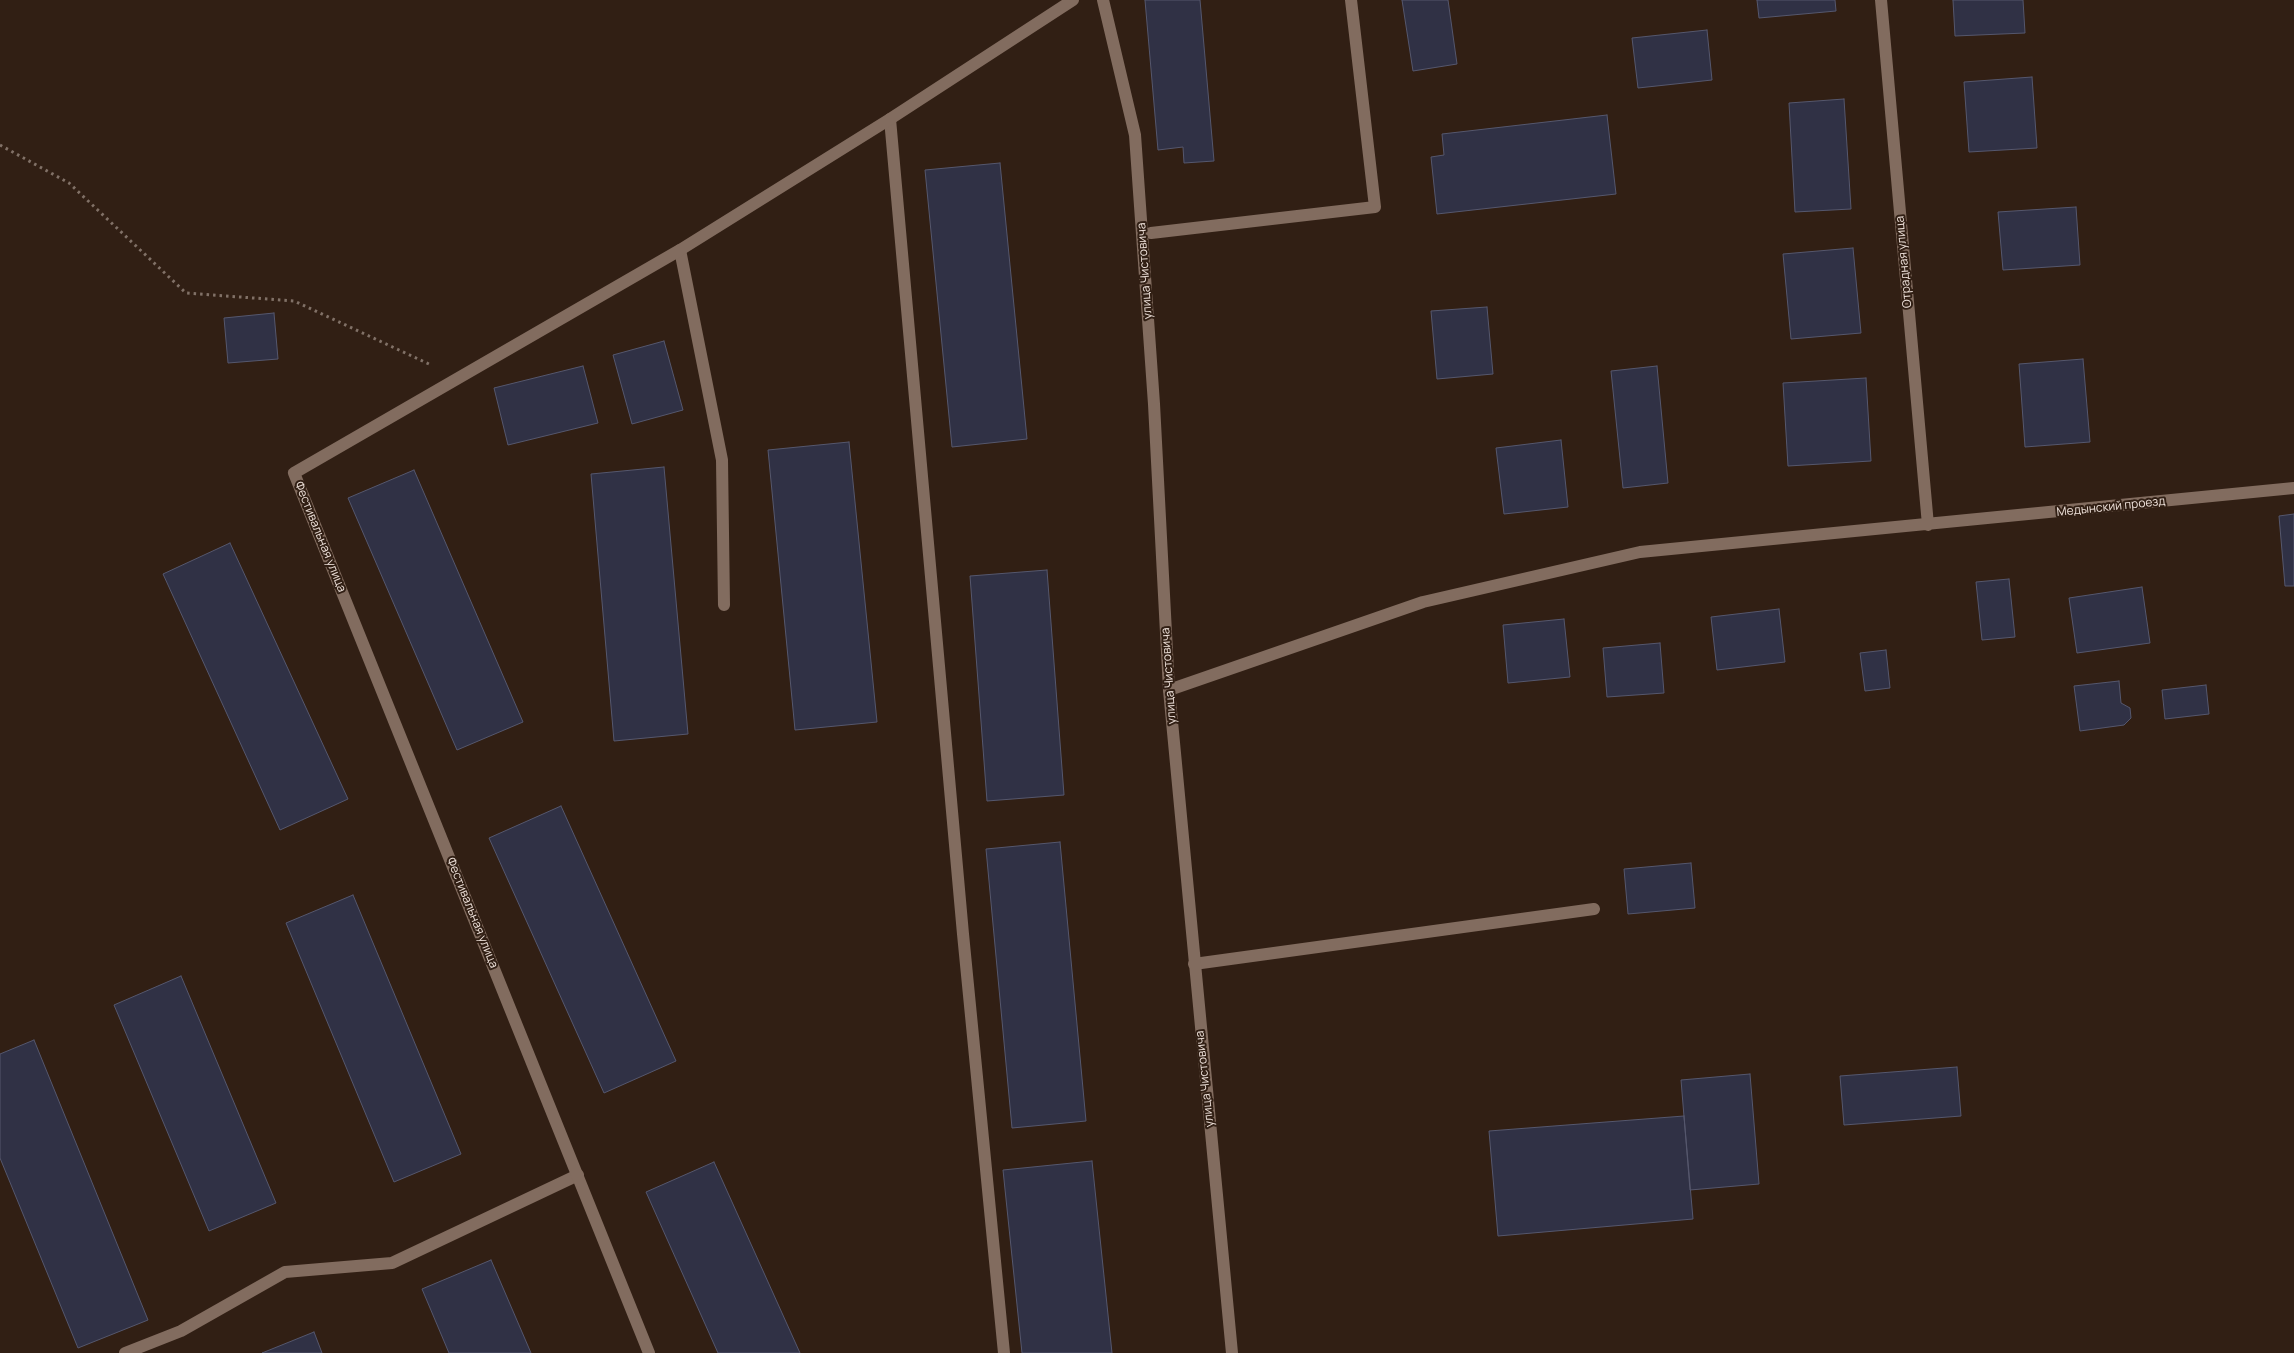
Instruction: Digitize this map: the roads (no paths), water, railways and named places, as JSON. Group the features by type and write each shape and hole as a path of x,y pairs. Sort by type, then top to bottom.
{"street":[{"path":"724,605 722,460 680,250 890,119 1073,0"},
{"name":"улица Чистовича","path":"1103,0 1135,135 1154,414 1169,690 1232,1353"},
{"path":"1151,233 1375,207 1351,0"},
{"name":"Отрадная улица","path":"1881,0 1928,525"},
{"path":"890,119 962,924 1004,1353"},
{"name":"Фестивальная улица","path":"649,1353 294,473 680,250"},
{"name":"Медынский проезд","path":"1169,690 1423,602 1640,552 2294,488"},
{"path":"1194,964 1594,909"},
{"path":"125,1353 181,1331 285,1272 392,1263 578,1175"}]}
